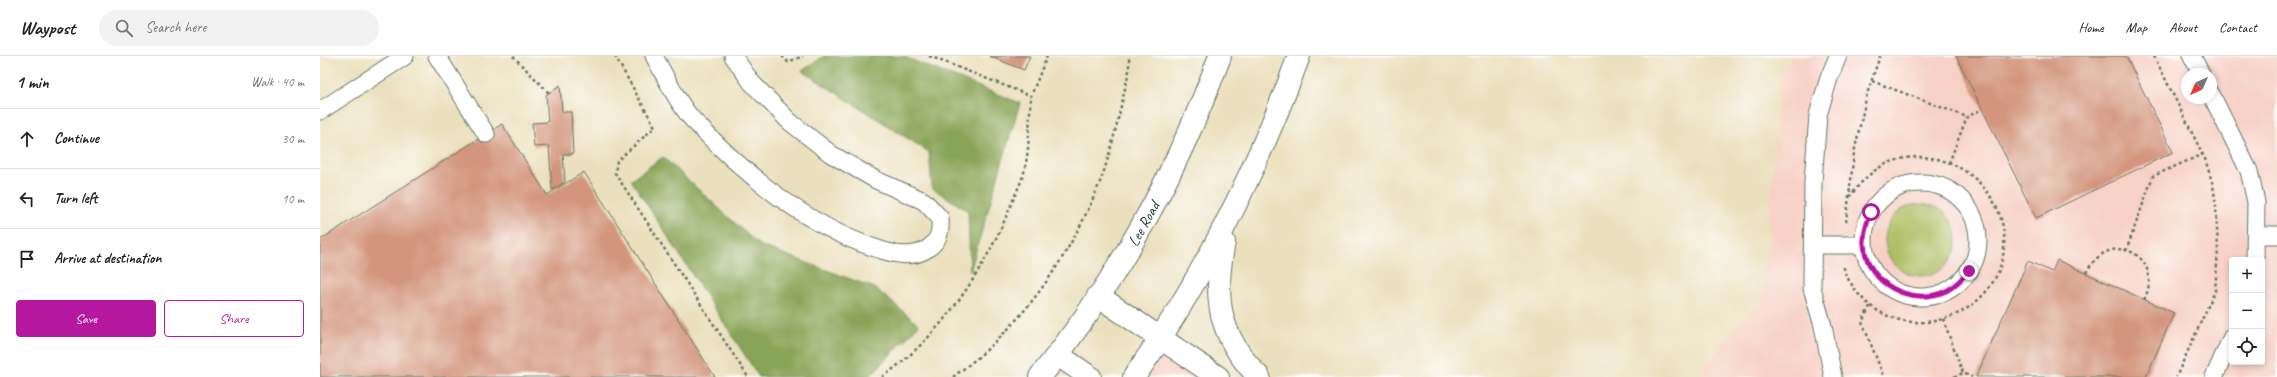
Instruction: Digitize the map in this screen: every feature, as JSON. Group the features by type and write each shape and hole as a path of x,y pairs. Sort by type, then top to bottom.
{"street":[{"name":"Lee Road","path":"1040,377 1058,355 1131,245 1176,161 1220,56"},
{"path":"1134,377 1162,338 1206,263 1228,220 1281,104 1299,56"},
{"path":"1228,220 1220,264 1218,289 1220,314 1227,335 1259,377"},
{"path":"1098,296 1218,377"},
{"path":"1058,355 1090,377"}],"lane":[{"path":"320,111 405,56"},
{"path":"437,56 486,134"},
{"path":"654,56 692,119 724,150 787,203 822,225 863,244 891,253 909,255 922,252 932,245 939,237 940,218 924,201 876,180 831,154 790,122 752,83 733,56"},
{"path":"1833,377 1823,326 1812,288 1813,182 1818,115 1829,78 1838,56"},
{"path":"2192,56 2198,68"},
{"path":"2216,104 2249,171 2256,202 2255,257"},
{"path":"1914,183 1930,184 1949,191 1963,202 1971,213 1976,228 1978,244 1969,271 1959,282 1946,291 1926,297 1905,294 1889,288 1880,280 1868,262 1864,245 1865,227 1871,212 1881,198 1900,186 1914,183"},
{"path":"2256,235 2277,235"},
{"path":"1813,245 1864,245"},
{"path":"2214,377 2229,344"}],"path":[{"path":"512,56 550,94"},
{"path":"615,56 655,127 618,160 615,173 748,377"},
{"path":"782,56 788,62 803,56"},
{"path":"928,56 1031,96"},
{"path":"882,377 902,363 938,326 982,267 1008,213 1025,169 1031,96 1046,56"},
{"path":"953,377 994,344 1025,311 1071,242 1089,207 1103,173 1129,71 1129,56"},
{"path":"1861,297 1870,306 1898,320 1929,323 1957,315 1977,301 1991,285 2001,264 2004,245 2002,222 1994,201 1982,184 1962,168 1935,158 1919,157 1890,162 1863,179 1848,199 1854,153 1872,81 1880,56"},
{"path":"2154,56 2203,154 2213,185 2216,206 2217,272 2215,291 2176,377"},
{"path":"1872,81 1967,116"},
{"path":"1949,163 1967,116 1982,109"},
{"path":"2126,251 2153,176 2203,154"},
{"path":"2086,273 2092,260 2100,254 2119,248 2134,253 2143,260 2148,270 2149,290 2144,300"},
{"path":"1870,306 1862,322 1884,377"},
{"path":"1943,319 1963,373 1972,377"},
{"path":"1954,377 1963,373"}],"shaded area":[{"path":"1791,56 2277,56 2277,377 1697,377 1764,295 1779,80"},
{"path":"1162,338 1220,377 1129,377"}],"green space":[{"path":"824,56 902,56 1020,103 970,271 968,211 932,188 929,152 802,71"},
{"path":"663,157 759,245 875,288 919,325 869,377 759,377 631,180"},
{"path":"1914,204 1928,204 1935,206 1947,214 1955,226 1957,240 1955,254 1947,266 1935,274 1928,276 1914,276 1907,274 1895,266 1887,254 1885,247 1885,233 1887,226 1895,214 1907,206"}],"building":[{"path":"989,56 1030,56 1024,70"},
{"path":"1956,56 2126,56 2173,152 2036,218"},
{"path":"560,85 562,112 571,112 573,154 563,154 565,182 552,190 549,146 534,147 532,123 548,122 546,95"},
{"path":"502,124 547,195 584,172 715,377 320,377 320,240"},
{"path":"2057,260 2174,313 2146,377 1976,377 2028,261 2052,272"}],"route":[{"path":"1871,212 1865,227 1864,245 1868,262 1880,280 1889,288 1905,294 1926,297 1946,291 1959,282 1969,271"}]}
